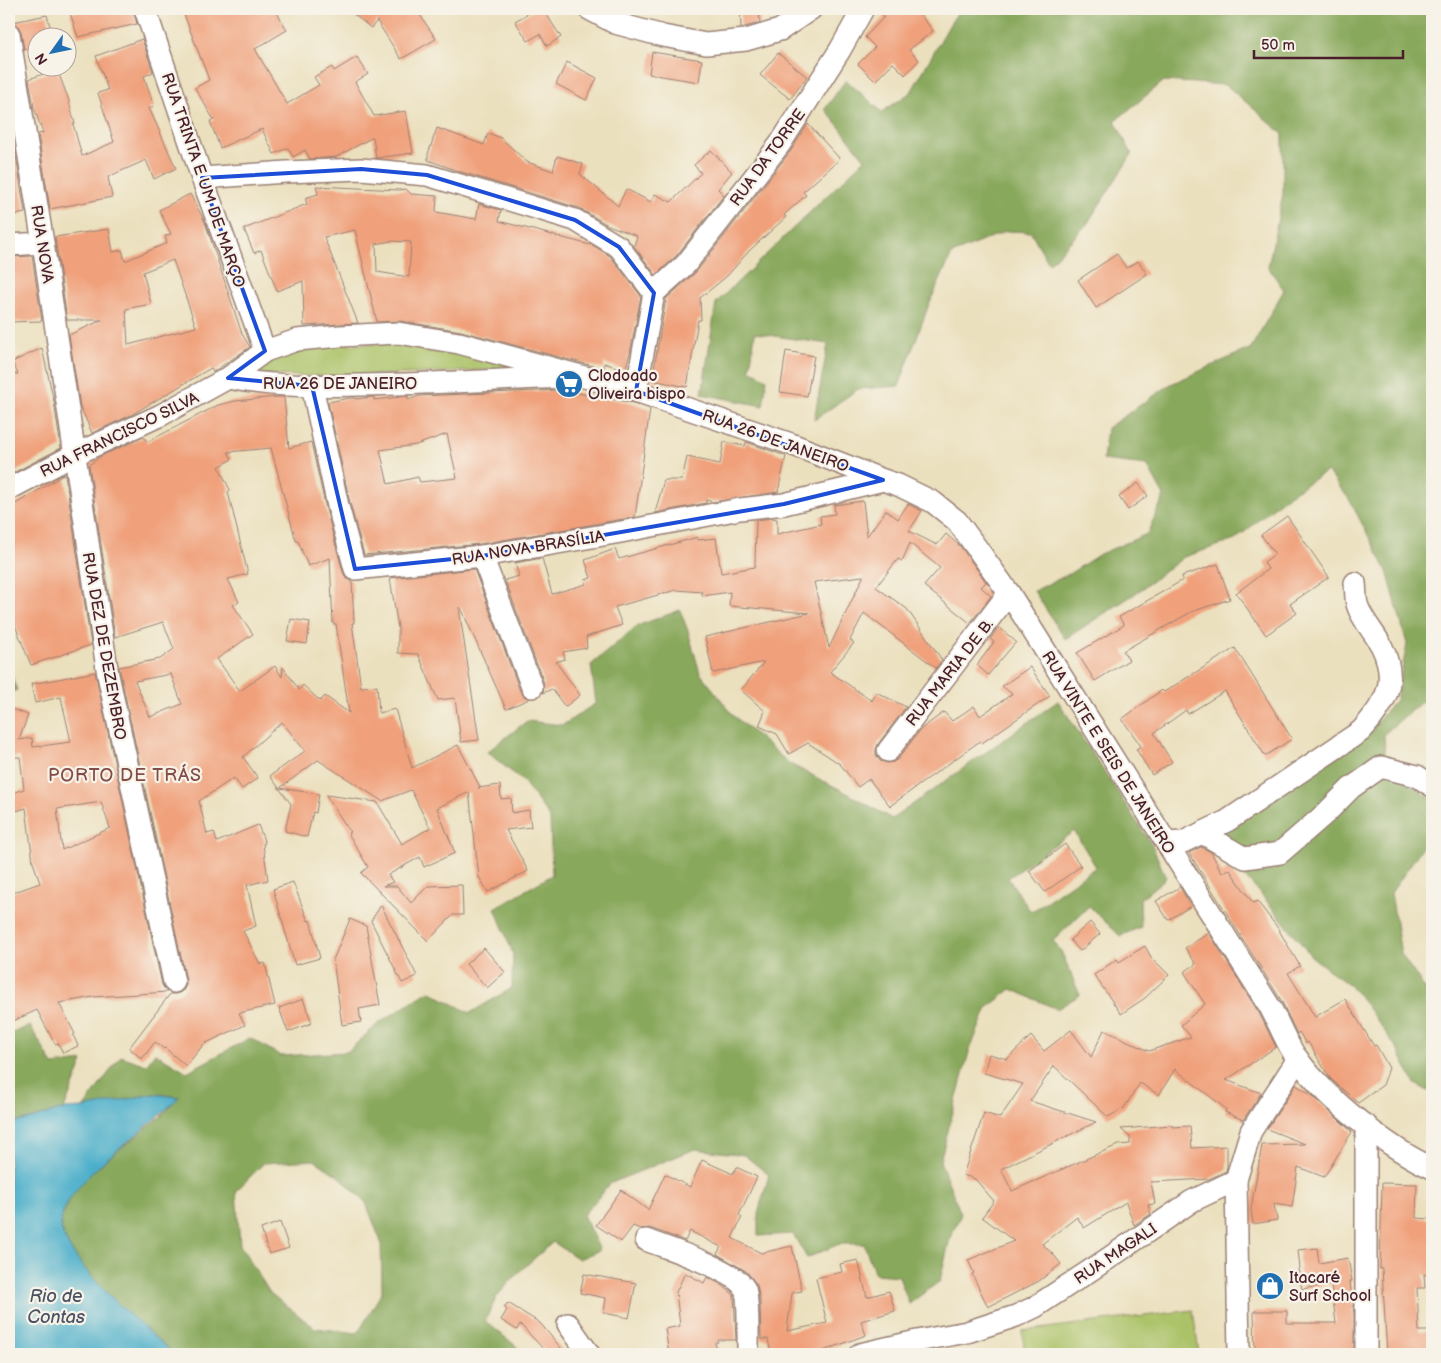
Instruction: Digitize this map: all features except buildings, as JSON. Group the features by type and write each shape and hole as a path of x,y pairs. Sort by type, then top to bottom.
{"street":[{"name":"RUA TRINTA E UM DE MARÇO","path":"145,9 202,178 265,350"},
{"path":"589,9 615,23 663,36 706,44 746,40 780,30 811,9"},
{"name":"RUA DA TORRE","path":"654,293 686,264 780,144 840,50 862,9"},
{"name":"RUA NOVA","path":"9,34 43,243 74,455"},
{"path":"202,178 361,169 426,176 575,220 619,247 654,293 636,391"},
{"path":"9,245 43,243"},
{"name":"RUA 26 DE JANEIRO","path":"228,378 265,350 297,340 398,333 459,343 636,391 792,444 884,480"},
{"name":"RUA 26 DE JANEIRO","path":"228,378 252,383 312,386 403,385 582,377"},
{"name":"RUA FRANCISCO SILVA","path":"9,490 74,455 161,415 228,378"},
{"name":"RUA NOVA BRASÍLIA","path":"312,386 338,506 355,569 482,556 630,531 740,509 784,504 884,480"},
{"name":"RUA DEZ DE DEZEMBRO","path":"74,455 108,676 174,982"},
{"name":"RUA VINTE E SEIS DE JANEIRO","path":"884,480 933,502 957,521 1009,594 1167,843 1270,1007 1298,1059 1324,1089 1366,1125 1395,1148 1432,1168"},
{"path":"482,556 532,687"},
{"path":"1167,843 1183,842 1226,821 1361,730 1378,712 1388,688 1390,671 1382,647 1357,606 1355,583"},
{"name":"RUA MARIA DE B.","path":"888,751 1009,594"},
{"path":"1202,833 1245,858 1280,853 1326,814 1351,788 1381,767 1417,776 1432,786"},
{"path":"1239,1354 1236,1180 1251,1131 1298,1059"},
{"path":"1366,1125 1366,1354"},
{"name":"RUA MAGALI","path":"860,1354 917,1340 967,1332 1016,1316 1035,1307 1192,1200 1236,1180"},
{"path":"646,1240 721,1270 736,1278 746,1290 748,1354"},
{"path":"568,1324 590,1354"}],"highlighted area":[{"path":"361,169 427,175 575,220 619,247 654,293 636,391 883,480 784,504 482,556 355,569 312,386 228,378 265,351 202,178"}],"green space":[{"path":"960,9 1432,9 1432,693 1384,734 1385,755 1410,784 1432,799 1432,833 1391,893 1401,954 1432,999 1432,1093 1415,1084 1396,1047 1355,990 1311,956 1212,834 1359,742 1396,700 1407,644 1387,571 1349,499 1327,471 1287,496 1235,540 1184,557 1136,593 1065,639 1034,591 1069,574 1100,554 1147,534 1164,496 1147,465 1103,460 1107,428 1171,384 1251,348 1284,290 1268,267 1283,194 1283,134 1226,85 1164,81 1115,121 1132,154 1087,224 1049,264 1031,232 1006,231 952,254 929,304 899,386 858,389 814,420 828,344 755,333 750,370 767,379 763,406 702,394 716,303 865,159 825,109 846,80 882,112 911,92"},
{"path":"322,345 434,345 523,368 349,376 244,374 271,359"},
{"path":"680,610 700,673 734,716 790,764 847,793 892,819 1058,701 1152,845 1166,878 1140,899 1141,927 1120,936 1089,906 1053,941 1061,951 1080,995 1057,1009 1011,989 987,1008 969,1052 940,1161 961,1214 950,1238 940,1281 909,1304 899,1276 875,1274 864,1244 839,1244 807,1258 793,1234 758,1236 758,1213 769,1175 744,1155 695,1149 611,1183 583,1215 600,1250 579,1259 553,1242 520,1271 497,1296 485,1321 526,1354 174,1354 127,1313 92,1277 67,1243 61,1223 63,1213 71,1197 85,1179 160,1117 178,1097 153,1094 83,1108 121,1056 146,1065 155,1053 187,1072 250,1038 281,1056 347,1052 379,1023 429,991 470,1013 512,988 513,954 495,908 552,875 550,818 524,782 487,752 527,721 563,725 596,703 591,665 637,626","holes":["1074,831 1096,867 1031,912 1008,878","314,1160 340,1177 366,1203 381,1242 382,1292 358,1333 315,1328 270,1293 240,1245 236,1191 264,1163"]},
{"path":"9,669 17,690 9,693"},
{"path":"30,1026 53,1065 83,1061 64,1109 9,1124 9,1034"},
{"path":"1193,1310 1199,1354 1025,1354 1022,1331"}],"water":[{"name":"Rio de Contas","path":"153,1094 179,1097 88,1176 68,1202 63,1212 61,1227 67,1242 92,1277 127,1312 174,1354 9,1354 9,1124 64,1109 83,1108"}],"place":[{"name":"Clodoado Oliveira bispo","path":"569,384"},
{"name":"Itacaré Surf School","path":"1270,1286"}],"district":[{"name":"PORTO DE TRÁS","path":"125,775"}]}
